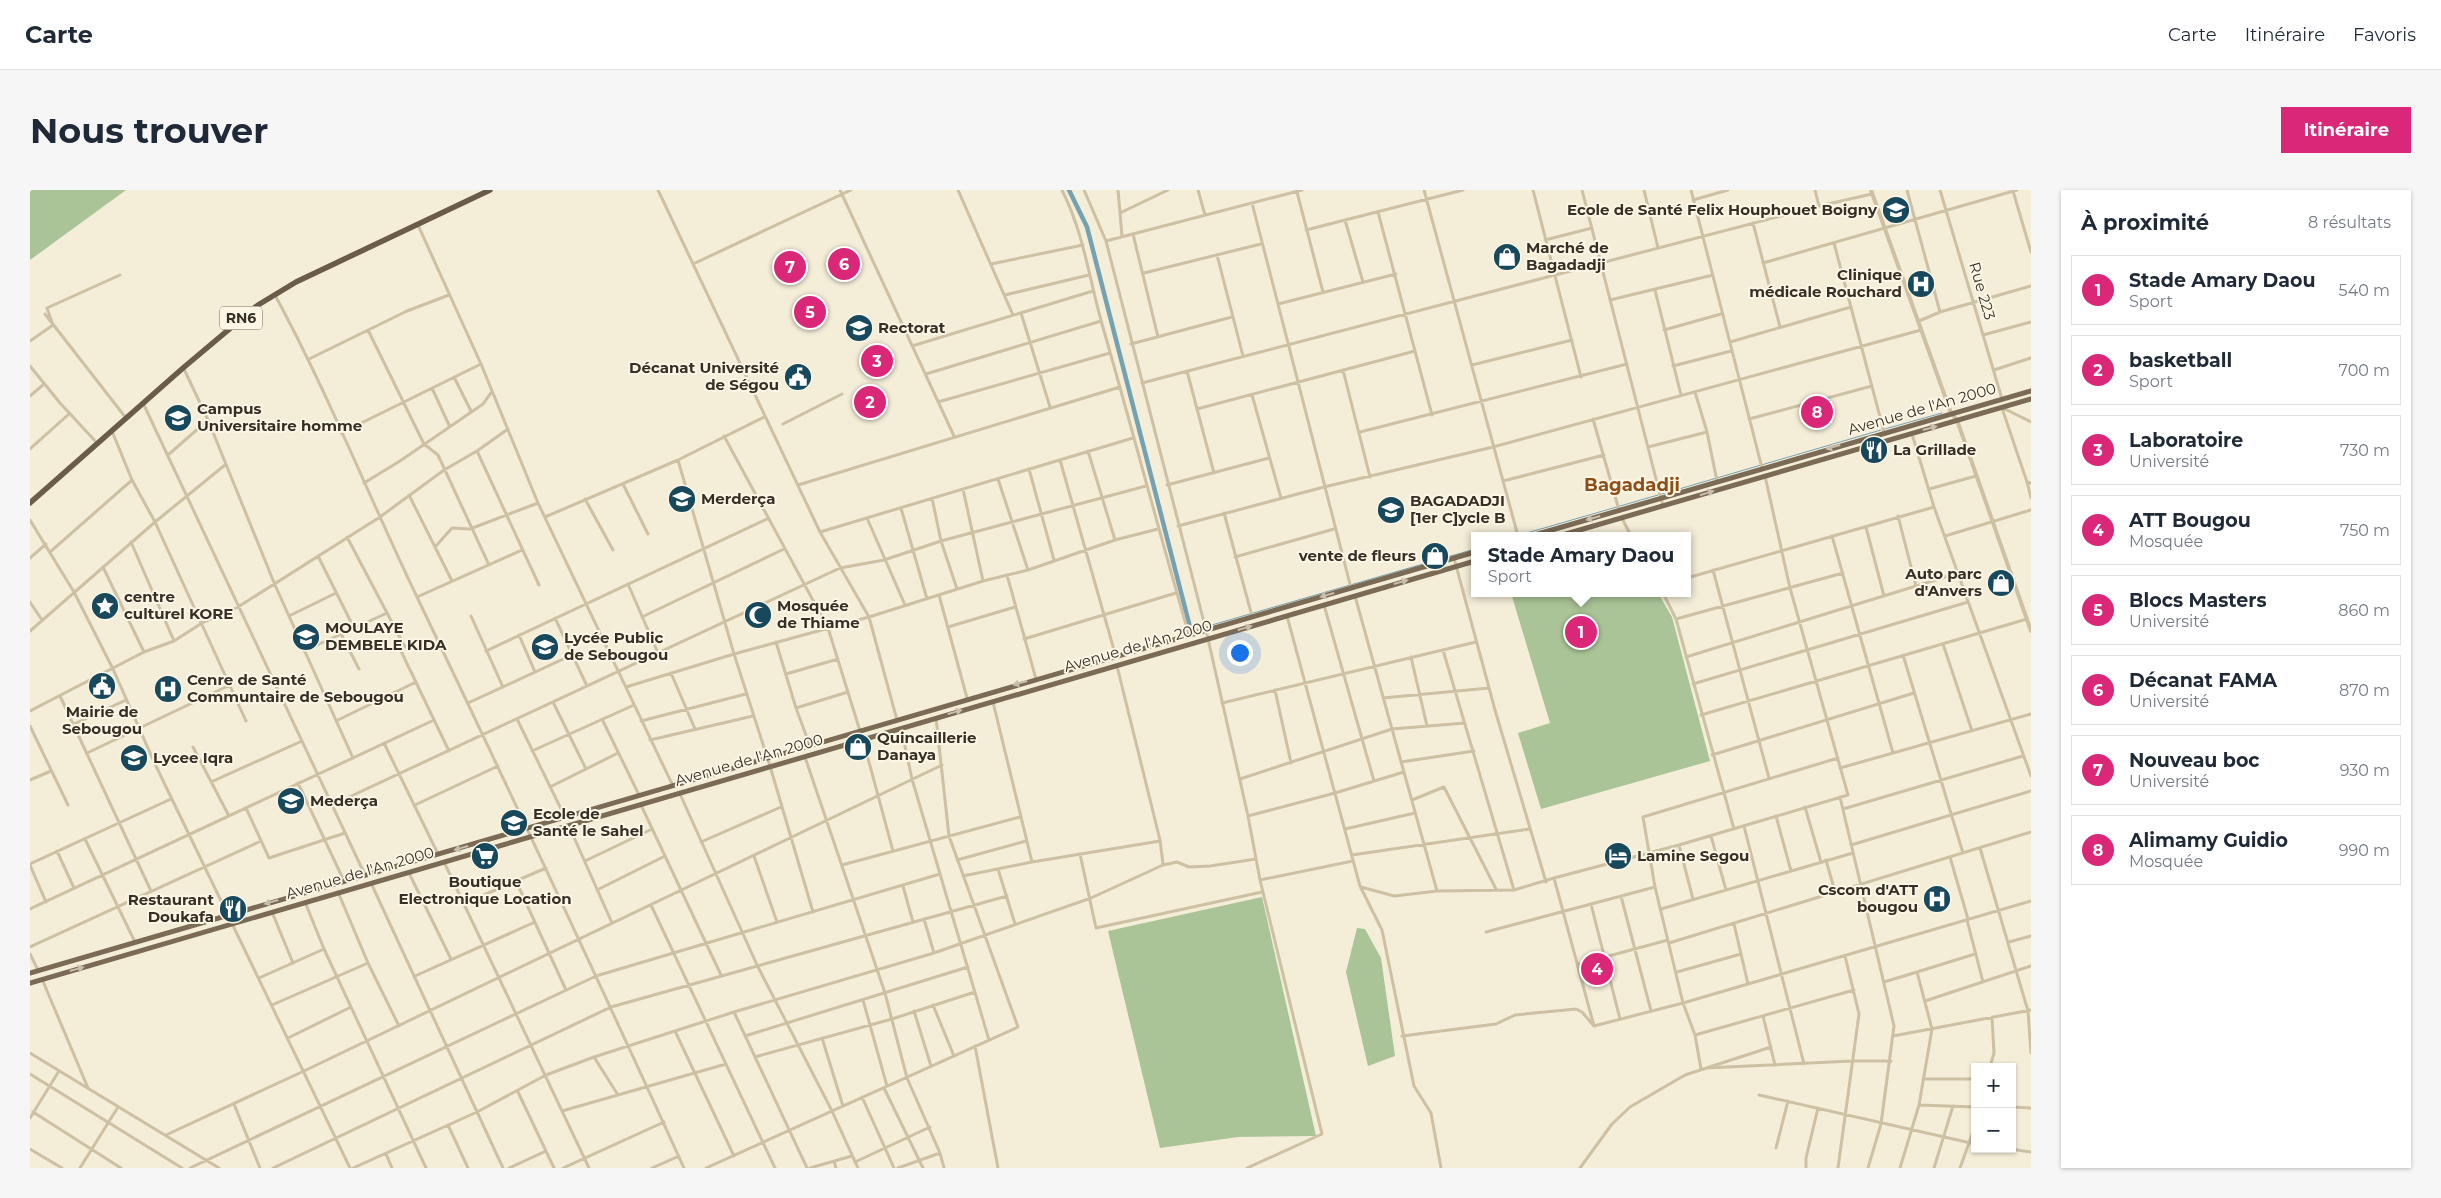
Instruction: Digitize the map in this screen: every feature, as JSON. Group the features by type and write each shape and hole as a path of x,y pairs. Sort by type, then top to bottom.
{"highway":[{"name":"RN6","path":"30,503 242,317 274,294 490,190"}],"main road":[{"name":"Avenue de l'An 2000","path":"1545,532 1884,432 2031,391"},
{"name":"Avenue de l'An 2000","path":"1572,532 2031,399"},
{"name":"Avenue de l'An 2000","path":"30,972 528,829 967,698 1116,657 1471,553"},
{"name":"Avenue de l'An 2000","path":"30,983 1471,561"}],"street":[{"path":"658,190 764,418 820,532 869,617 897,720"},
{"path":"840,190 888,298 954,436"},
{"path":"693,264 851,190"},
{"path":"958,190 1013,315"},
{"path":"1062,190 1072,208 1083,245 1101,322 1188,635"},
{"path":"1084,190 1106,240 1167,485 1206,630 1248,816 1260,880 1322,1134 1247,1168"},
{"path":"1118,190 1122,236"},
{"path":"1120,213 1168,190"},
{"path":"1198,190 1205,215"},
{"path":"1106,240 1302,190"},
{"path":"1424,190 1517,532"},
{"path":"1306,230 1463,190"},
{"path":"1533,190 1581,377"},
{"path":"1582,190 1663,506"},
{"path":"1644,190 1658,248"},
{"path":"1691,190 1721,314 1762,468"},
{"path":"1693,200 1728,190"},
{"path":"1815,190 1819,206"},
{"path":"1907,190 1940,312"},
{"name":"Rue 223","path":"1940,190 2002,398"},
{"path":"1296,191 1323,292"},
{"path":"1763,263 2015,191 2031,252"},
{"path":"1142,383 1871,192 1951,413 1956,420 2031,631"},
{"path":"1252,203 1334,529 1351,588"},
{"path":"1378,212 1432,415"},
{"path":"1345,220 1363,282"},
{"path":"1753,223 1780,326"},
{"path":"418,224 481,364 491,393 538,502 673,786"},
{"path":"1545,240 1592,228"},
{"path":"1133,234 1158,337"},
{"path":"1834,243 1884,432"},
{"path":"1144,273 1261,244"},
{"path":"991,264 1083,245"},
{"path":"1216,255 1243,356"},
{"path":"1278,304 1396,274"},
{"path":"53,325 47,308 120,275"},
{"path":"1005,295 1089,275"},
{"path":"1610,300 1713,276"},
{"path":"1919,321 1940,312 2031,286"},
{"path":"1655,290 1681,395"},
{"path":"912,346 1093,291"},
{"path":"274,294 310,359 340,433 532,836 684,1168"},
{"path":"310,359 407,311 449,295"},
{"path":"1730,342 1851,307"},
{"path":"1021,313 1050,407"},
{"path":"45,314 127,418"},
{"path":"1664,330 1721,314"},
{"path":"1131,344 1232,317"},
{"path":"926,374 1101,322"},
{"path":"1983,335 2031,322"},
{"path":"30,341 53,325"},
{"path":"368,330 424,444 438,455 470,529 489,565"},
{"path":"1178,526 1324,487 1493,447 1922,330"},
{"path":"1472,365 1572,340"},
{"path":"1197,409 1415,351"},
{"path":"1673,366 1731,351"},
{"path":"938,402 1110,353"},
{"path":"1994,370 2031,358"},
{"path":"340,433 481,364"},
{"path":"1360,432 1627,364"},
{"path":"30,366 69,414 97,444"},
{"path":"183,368 208,420 275,585 353,758"},
{"path":"1343,370 1370,477"},
{"path":"1187,371 1214,473"},
{"path":"454,377 471,411"},
{"path":"30,396 44,384"},
{"path":"1749,419 1872,386"},
{"path":"798,485 1120,387"},
{"path":"432,388 449,425"},
{"path":"1695,392 1707,432 1717,481"},
{"path":"364,483 483,404 491,393"},
{"path":"783,424 842,394"},
{"path":"1252,395 1281,498"},
{"path":"143,403 366,875"},
{"path":"2002,407 2031,422"},
{"path":"2002,407 2029,482 2031,498"},
{"path":"30,448 69,414"},
{"path":"545,517 678,460 764,418"},
{"path":"1593,419 1619,510"},
{"path":"168,456 208,420"},
{"path":"30,711 144,652 174,641 202,623 238,607 275,585 380,516 444,470 477,452 508,430"},
{"path":"112,431 132,480 155,522 246,722"},
{"path":"1648,447 1707,432"},
{"path":"1912,432 1934,507 2031,776"},
{"path":"724,436 767,519 828,628 860,731"},
{"path":"820,532 1134,438"},
{"path":"1088,451 1115,540"},
{"path":"477,452 539,585"},
{"path":"1503,481 1604,455"},
{"path":"1167,485 1269,458"},
{"path":"678,460 734,654 770,766 813,912"},
{"path":"1060,460 1116,657"},
{"path":"30,630 131,542 225,465"},
{"path":"1029,469 1054,561"},
{"path":"1360,886 1394,896 1437,891 1514,890 1711,836 1848,795 1790,588 1766,476"},
{"path":"1929,490 1976,476"},
{"path":"998,479 1028,570"},
{"path":"50,552 132,480"},
{"path":"623,484 648,534"},
{"path":"332,805 840,568 884,560 972,532 1146,486"},
{"path":"963,489 983,581"},
{"path":"409,495 436,546 452,582"},
{"path":"932,498 941,541 957,589"},
{"path":"585,499 613,550"},
{"path":"436,546 452,528 470,529 538,502"},
{"path":"1691,577 1934,507"},
{"path":"901,508 927,598"},
{"path":"1945,536 2031,510"},
{"path":"1224,513 1252,616"},
{"path":"1898,516 1916,586"},
{"path":"1621,517 1629,532"},
{"path":"867,518 905,605"},
{"path":"486,651 767,519"},
{"path":"30,520 74,592 113,669 188,835 233,923 336,1139 352,1168 477,1112 518,1092 546,1075 594,1057 675,1030 934,953 1091,898 1164,865 1177,862 1189,867 1210,866 1256,860"},
{"path":"1866,527 1884,596"},
{"path":"626,687 734,654 869,617 983,581 1028,570 1115,540 1158,529"},
{"path":"1235,557 1334,529"},
{"path":"1832,536 1893,754"},
{"path":"348,537 405,647"},
{"path":"131,542 174,641"},
{"path":"30,558 46,544"},
{"path":"642,617 784,549"},
{"path":"417,597 522,550"},
{"path":"318,556 354,628"},
{"path":"1454,558 1489,688 1546,882"},
{"path":"103,567 144,652"},
{"path":"1713,570 1769,778"},
{"path":"1676,619 1843,573"},
{"path":"1686,657 1958,574"},
{"path":"1007,575 1036,679"},
{"path":"628,584 658,653"},
{"path":"289,616 336,593"},
{"path":"1024,639 1176,593"},
{"path":"939,595 967,698"},
{"path":"1355,596 1437,891"},
{"path":"1665,597 1676,619 1712,755 1734,828"},
{"path":"30,602 42,620"},
{"path":"1693,684 1968,602"},
{"path":"1324,605 1374,781"},
{"path":"948,627 1015,607"},
{"path":"304,651 387,613"},
{"path":"471,616 502,687"},
{"path":"1287,616 1360,886 1382,930 1402,1036 1414,1086 1431,1113 1441,1168"},
{"path":"555,618 587,686"},
{"path":"1701,715 2027,619"},
{"path":"341,634 359,669"},
{"path":"519,635 535,672"},
{"path":"776,642 810,746"},
{"path":"1222,703 1476,642"},
{"path":"1943,644 1972,731"},
{"path":"400,649 449,751"},
{"path":"1443,650 1514,890"},
{"path":"468,703 572,655"},
{"path":"1902,655 1963,853"},
{"path":"1411,657 1427,726"},
{"path":"786,674 838,659"},
{"path":"1117,666 1160,840 1164,865"},
{"path":"671,673 696,729"},
{"path":"336,721 416,682"},
{"path":"87,753 230,685"},
{"path":"1383,698 1489,688"},
{"path":"1275,690 1291,763"},
{"path":"796,708 848,692"},
{"path":"1712,755 1914,693"},
{"path":"641,721 746,694"},
{"path":"60,696 151,891"},
{"path":"74,724 126,700"},
{"path":"993,701 1032,862"},
{"path":"553,702 586,769"},
{"path":"532,752 634,705"},
{"path":"1840,768 2031,714"},
{"path":"650,740 753,716"},
{"path":"706,1168 1018,1027 949,836 936,718"},
{"path":"517,719 565,818"},
{"path":"602,719 639,796"},
{"path":"30,909 434,720"},
{"path":"1240,779 1392,729 1465,723"},
{"path":"30,726 68,805"},
{"path":"901,728 912,778 989,1040"},
{"path":"863,740 894,851"},
{"path":"211,782 302,741"},
{"path":"384,743 438,854"},
{"path":"192,747 229,816"},
{"path":"1401,762 1474,751"},
{"path":"550,787 618,753"},
{"path":"1843,809 2023,756"},
{"path":"806,757 884,993 907,1078 930,1127 944,1168"},
{"path":"1701,1069 1694,1034 1683,1003 1655,887 1642,819 1644,816 1838,758"},
{"path":"166,1135 399,1026 942,765"},
{"path":"415,805 498,766"},
{"path":"30,780 51,771"},
{"path":"1248,816 1404,772"},
{"path":"298,783 344,881"},
{"path":"1412,800 1444,787 1496,889"},
{"path":"1851,844 2031,791"},
{"path":"680,792 757,965 832,1111 858,1168"},
{"path":"1840,797 1894,1026 1891,1061 1881,1124 1868,1168"},
{"path":"46,902 30,864 171,799"},
{"path":"641,804 721,975"},
{"path":"701,842 781,806"},
{"path":"246,808 270,858 346,833"},
{"path":"1804,808 1835,892"},
{"path":"1345,829 1415,812"},
{"path":"1776,816 1791,871"},
{"path":"842,865 1020,817"},
{"path":"569,826 612,923"},
{"path":"1744,826 1804,1064"},
{"path":"585,861 652,829"},
{"path":"1352,855 1530,829"},
{"path":"1579,964 1734,924 2031,832"},
{"path":"1711,836 1726,890"},
{"path":"84,839 135,942"},
{"path":"964,876 1160,840"},
{"path":"30,947 261,841"},
{"path":"958,860 1026,841"},
{"path":"1679,845 1693,899"},
{"path":"1980,848 2030,1011 2031,1053"},
{"path":"57,851 74,888"},
{"path":"1661,909 1853,853"},
{"path":"1080,854 1096,928 1263,892"},
{"path":"597,890 665,856"},
{"path":"754,856 777,922"},
{"path":"1950,857 1983,982"},
{"path":"1260,880 1354,861"},
{"path":"444,862 589,1168"},
{"path":"463,904 546,868"},
{"path":"998,869 1015,924"},
{"path":"408,872 451,960"},
{"path":"190,1168 596,976 940,874"},
{"path":"1554,878 1579,964 1594,1026"},
{"path":"516,881 566,990"},
{"path":"371,883 503,1168"},
{"path":"903,886 912,922"},
{"path":"1486,932 1564,913 1655,887"},
{"path":"338,892 368,962 399,1026"},
{"path":"273,1168 611,1007 1006,896"},
{"path":"1621,896 1636,949 1650,1011"},
{"path":"1594,1026 1683,1003 2031,901"},
{"path":"305,902 324,949 426,1168"},
{"path":"1591,904 1620,1019"},
{"path":"651,905 774,1168"},
{"path":"271,912 293,963"},
{"path":"924,918 934,953"},
{"path":"414,976 535,922"},
{"path":"1734,924 1748,984"},
{"path":"2009,942 2031,936"},
{"path":"259,978 324,949"},
{"path":"30,954 38,970"},
{"path":"1677,972 1741,954"},
{"path":"1884,982 1975,954"},
{"path":"1838,1168 1859,1014 1845,956"},
{"path":"272,1005 368,962"},
{"path":"1924,1001 2031,966"},
{"path":"745,1036 968,967"},
{"path":"1900,1168 1919,1105 1932,1029 1917,972"},
{"path":"42,979 88,1089"},
{"path":"1694,1034 1854,990"},
{"path":"755,1057 892,1019 975,992"},
{"path":"863,1000 885,1087 923,1168"},
{"path":"933,1005 954,1056"},
{"path":"288,1038 351,1007"},
{"path":"1402,1036 1496,1024 1515,1014 1576,1010 1594,1026"},
{"path":"914,1011 931,1066"},
{"path":"1893,1036 2030,1011"},
{"path":"734,1012 808,1168 852,1156"},
{"path":"1763,1016 1775,1065"},
{"path":"1991,1063 1994,1054 1992,1018"},
{"path":"675,1030 734,1156"},
{"path":"822,1038 844,1106"},
{"path":"975,1046 998,1168"},
{"path":"1580,1168 1612,1124 1630,1107 1685,1075 1771,1047"},
{"path":"30,1052 219,1168"},
{"path":"594,1057 618,1095"},
{"path":"1701,1069 1852,1061 1891,1061"},
{"path":"562,1111 726,1064"},
{"path":"30,1118 59,1071"},
{"path":"30,1074 182,1168"},
{"path":"1925,1078 1971,1079"},
{"path":"518,1092 554,1168"},
{"path":"1759,1095 1969,1144"},
{"path":"862,1097 896,1168 940,1153"},
{"path":"1776,1148 1788,1101"},
{"path":"234,1104 260,1168"},
{"path":"1919,1105 1971,1107"},
{"path":"1934,1168 1952,1106"},
{"path":"80,1168 118,1107"},
{"path":"2016,1107 2031,1108"},
{"path":"1806,1168 1806,1158 1818,1108"},
{"path":"33,1112 122,1168"},
{"path":"563,1168 664,1122"},
{"path":"448,1125 468,1168"},
{"path":"855,1162 930,1127"},
{"path":"1960,1168 1971,1138"},
{"path":"30,1149 62,1168"},
{"path":"2016,1150 2031,1152"},
{"path":"509,1168 546,1151"},
{"path":"386,1154 392,1168"},
{"path":"652,1168 679,1156"},
{"path":"834,1162 836,1168"}],"green space":[{"path":"32,190 126,190 30,260 30,192"},
{"path":"870,388 882,410 870,416 859,393"},
{"path":"1512,597 1660,597 1672,617 1710,761 1541,809 1518,733 1550,723"},
{"path":"1262,897 1316,1136 1238,1137 1160,1148 1108,931"},
{"path":"1357,928 1365,929 1381,958 1395,1056 1368,1066 1346,972"}],"waterway":[{"path":"1069,190 1087,227 1191,631"},
{"path":"1885,429 1942,413"},
{"path":"1662,494 1881,430"},
{"path":"1530,532 1658,495"},
{"path":"1191,631 1471,550"}],"place":[{"name":"Ecole de Santé Felix Houphouet Boigny","path":"1896,210"},
{"name":"Marché de Bagadadji","path":"1507,257"},
{"name":"Décanat FAMA","path":"844,264"},
{"name":"Nouveau boc","path":"790,267"},
{"name":"Clinique médicale Rouchard","path":"1921,284"},
{"name":"Blocs Masters","path":"810,312"},
{"name":"Rectorat","path":"859,328"},
{"name":"Laboratoire","path":"877,361"},
{"name":"Décanat Université de Ségou","path":"798,377"},
{"name":"basketball","path":"870,402"},
{"name":"Alimamy Guidio","path":"1817,412"},
{"name":"Campus Universitaire homme","path":"178,418"},
{"name":"La Grillade","path":"1874,450"},
{"name":"Merderça","path":"682,499"},
{"name":"BAGADADJI [1er C]ycle B","path":"1391,510"},
{"name":"vente de fleurs","path":"1435,556"},
{"name":"Auto parc d'Anvers","path":"2001,583"},
{"name":"centre culturel KORE","path":"105,606"},
{"name":"Mosquée de Thiame","path":"758,615"},
{"name":"Stade Amary Daou","path":"1581,632"},
{"name":"MOULAYE DEMBELE KIDA","path":"306,637"},
{"name":"Lycée Public de Sebougou","path":"545,647"},
{"name":"Mairie de Sebougou","path":"102,686"},
{"name":"Cenre de Santé Communtaire de Sebougou","path":"168,689"},
{"name":"Quincaillerie Danaya","path":"858,747"},
{"name":"Lycee Iqra","path":"134,758"},
{"name":"Mederça","path":"291,801"},
{"name":"Ecole de Santé le Sahel","path":"514,823"},
{"name":"Boutique Electronique Location","path":"485,856"},
{"name":"Lamine Segou","path":"1618,856"},
{"name":"Cscom d'ATT bougou","path":"1937,899"},
{"name":"Restaurant Doukafa","path":"233,909"},
{"name":"ATT Bougou","path":"1597,969"}],"district":[{"name":"Bagadadji","path":"1632,485"}]}
